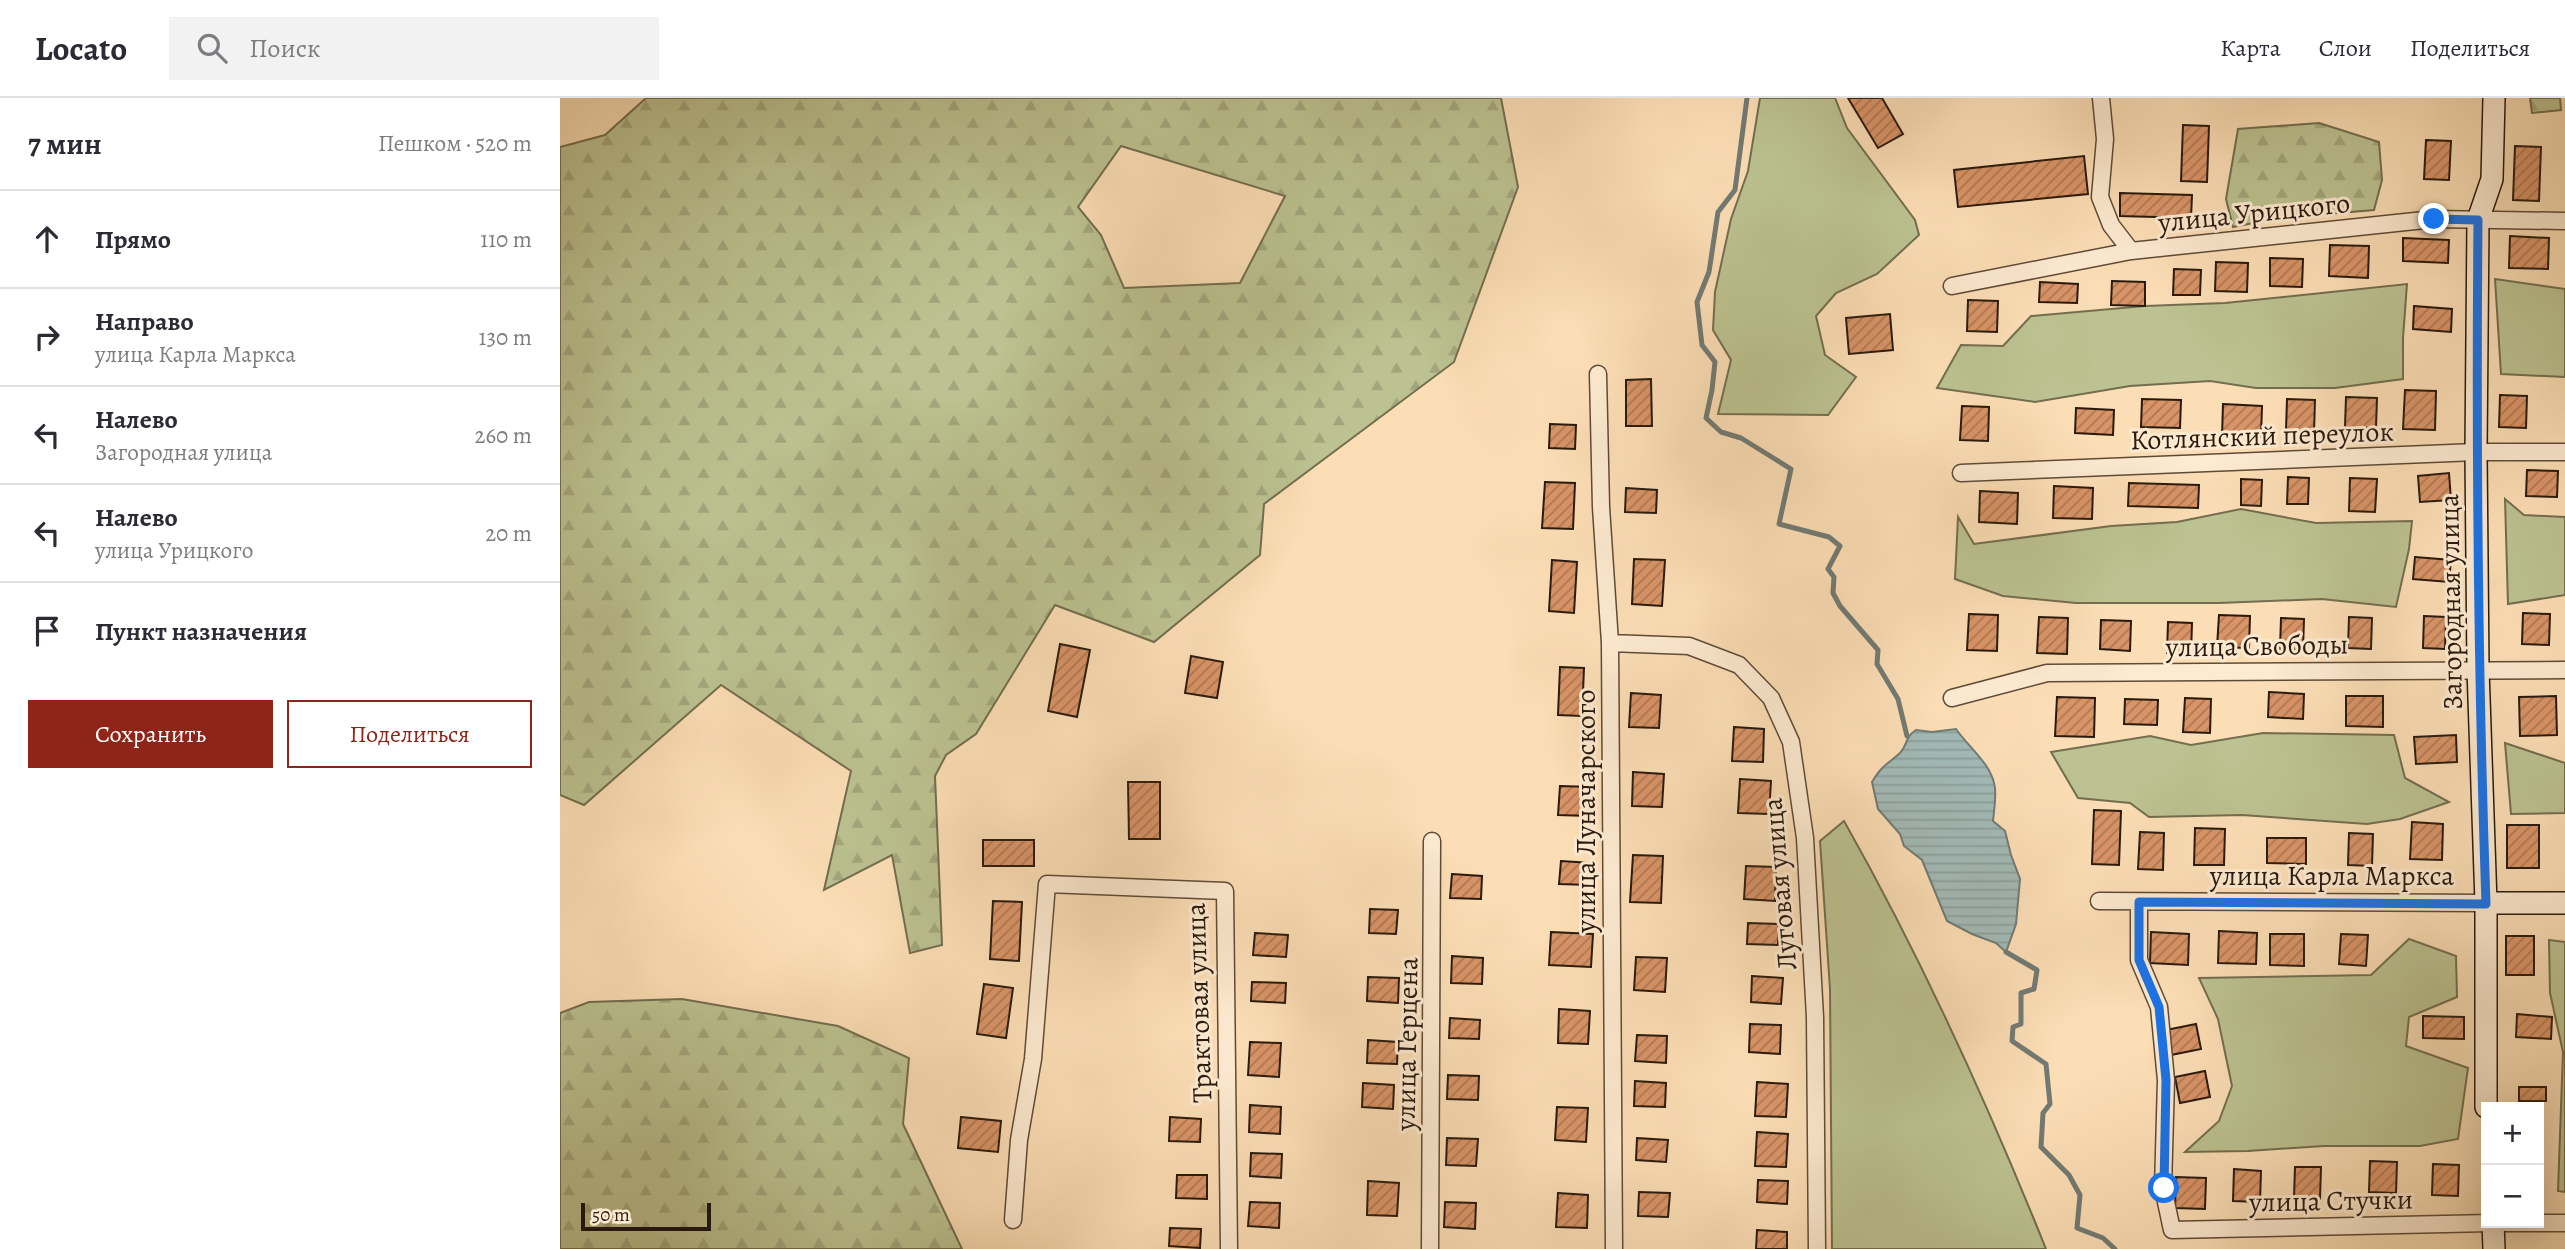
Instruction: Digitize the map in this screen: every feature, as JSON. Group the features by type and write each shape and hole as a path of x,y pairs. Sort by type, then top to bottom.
{"street":[{"path":"2101,98 2105,139 2100,197 2111,226 2131,251"},
{"name":"Загородная улица","path":"2486,1102 2486,904 2478,669 2476,452 2478,220 2492,179 2494,98"},
{"name":"улица Урицкого","path":"1952,286 2131,251 2434,219 2565,221"},
{"name":"улица Луначарского","path":"1598,374 1601,507 1610,643 1614,1249"},
{"name":"Котлянский переулок","path":"1961,472 2476,452 2565,452"},
{"name":"Луговая улица","path":"1610,643 1689,646 1739,665 1771,698 1791,742 1805,838 1814,1003 1817,1249"},
{"name":"улица Свободы","path":"1952,698 2048,673 2565,670"},
{"name":"улица Герцена","path":"1430,1249 1432,841"},
{"name":"Трактовая улица","path":"1013,1220 1018,1140 1033,1059 1047,884 1225,891 1229,1249"},
{"name":"улица Карла Маркса","path":"2099,901 2565,903"},
{"name":"улица Стучки","path":"2139,902 2139,960 2159,1007 2166,1080 2164,1188 2172,1230 2481,1223"},
{"path":"2544,1223 2565,1223"},
{"path":"2492,1228 2494,1249"}],"green space":[{"path":"646,98 1501,98 1518,187 1454,362 1264,504 1260,555 1154,642 1055,605 976,734 946,755 935,776 942,945 910,953 892,855 824,890 851,771 721,685 584,805 560,795 560,147 605,135","holes":["1121,146 1285,196 1240,283 1124,288 1101,235 1078,207"]},
{"path":"1760,98 1835,98 1847,128 1915,220 1919,235 1877,274 1836,293 1816,316 1825,355 1856,377 1828,415 1718,414 1731,360 1713,330 1715,292 1731,219 1748,171"},
{"path":"2530,98 2560,98 2561,110 2532,113"},
{"path":"2319,123 2379,142 2382,180 2374,210 2279,218 2233,227 2226,199 2238,129"},
{"path":"2495,279 2565,289 2565,377 2501,374"},
{"path":"2407,284 2403,379 2335,388 2256,388 2210,381 2130,386 2035,402 1937,388 1961,345 2003,346 2031,316 2145,306 2225,303"},
{"path":"2505,499 2524,515 2565,517 2565,595 2508,604"},
{"path":"2241,509 2316,523 2412,521 2409,549 2396,607 2322,599 2219,603 2076,603 2003,596 1955,579 1958,517 1974,544 2111,526 2177,522"},
{"path":"2263,733 2394,735 2405,778 2449,802 2400,819 2367,824 2242,815 2149,817 2130,803 2078,798 2051,752 2150,736 2191,745"},
{"path":"2505,743 2565,763 2565,813 2511,814"},
{"path":"1844,821 1927,978 2001,1140 2046,1249 1832,1249 1830,989 1820,841"},
{"path":"2409,939 2456,956 2457,997 2409,1017 2406,1046 2468,1068 2458,1139 2420,1146 2324,1146 2185,1152 2219,1121 2232,1086 2218,1019 2199,978 2371,975"},
{"path":"2549,940 2565,942 2565,1192 2558,1191 2563,1052 2550,993"},
{"path":"682,999 838,1026 909,1058 903,1124 962,1249 560,1249 560,1013 589,1002"}],"water":[{"path":"1956,729 1985,764 1993,779 1993,821 2005,831 2020,879 2016,924 2006,952 1996,943 1947,921 1922,860 1904,846 1900,834 1878,809 1872,782 1882,768 1900,753 1912,733 1916,730 1932,732"}],"building":[{"path":"1848,98 1882,98 1903,134 1878,148"},
{"path":"2183,125 2209,126 2207,182 2181,181"},
{"path":"2426,140 2451,141 2449,180 2424,179"},
{"path":"2515,146 2541,147 2539,201 2513,200"},
{"path":"2084,156 2088,194 1958,207 1954,170"},
{"path":"2120,193 2192,195 2191,218 2120,216"},
{"path":"2510,236 2549,238 2548,269 2509,268"},
{"path":"2403,238 2449,240 2448,263 2403,261"},
{"path":"2330,245 2369,246 2368,278 2329,276"},
{"path":"2270,258 2303,259 2302,287 2270,286"},
{"path":"2216,262 2248,263 2247,292 2215,291"},
{"path":"2174,269 2201,270 2200,295 2173,295"},
{"path":"2112,281 2145,282 2145,306 2111,305"},
{"path":"2040,282 2078,284 2077,303 2039,302"},
{"path":"1968,300 1998,301 1997,332 1967,331"},
{"path":"2414,306 2452,309 2451,332 2413,329"},
{"path":"1890,314 1893,350 1849,354 1846,318"},
{"path":"1651,379 1652,426 1626,426 1626,380"},
{"path":"2405,390 2436,391 2435,430 2403,429"},
{"path":"2500,395 2527,396 2526,428 2499,427"},
{"path":"2346,397 2377,398 2376,428 2345,427"},
{"path":"2142,399 2181,400 2180,428 2141,427"},
{"path":"2287,399 2315,400 2314,432 2286,430"},
{"path":"2223,404 2262,406 2261,437 2222,436"},
{"path":"1962,406 1989,407 1988,441 1960,440"},
{"path":"2076,408 2114,410 2113,435 2075,433"},
{"path":"1550,424 1576,425 1575,449 1549,448"},
{"path":"2527,470 2558,471 2557,497 2526,496"},
{"path":"2449,473 2451,500 2420,502 2418,476"},
{"path":"2288,477 2309,478 2308,504 2287,504"},
{"path":"2350,478 2377,479 2375,512 2349,511"},
{"path":"2241,479 2262,480 2261,506 2241,505"},
{"path":"1545,482 1575,483 1573,529 1542,528"},
{"path":"2129,483 2199,485 2198,508 2128,506"},
{"path":"2054,486 2093,488 2092,519 2053,518"},
{"path":"1626,488 1657,490 1656,513 1625,512"},
{"path":"1980,491 2018,493 2017,524 1979,522"},
{"path":"2415,557 2451,560 2449,582 2413,579"},
{"path":"1634,559 1665,560 1662,606 1632,604"},
{"path":"1552,560 1577,562 1574,613 1549,611"},
{"path":"2523,613 2550,614 2549,645 2522,644"},
{"path":"1969,614 1998,615 1997,651 1967,650"},
{"path":"2219,615 2250,616 2249,648 2217,647"},
{"path":"2424,616 2446,617 2445,649 2423,648"},
{"path":"2039,617 2068,618 2067,654 2037,653"},
{"path":"2349,617 2372,618 2371,649 2348,648"},
{"path":"2281,618 2304,619 2303,650 2280,649"},
{"path":"2101,620 2131,621 2130,651 2100,649"},
{"path":"2168,622 2192,623 2191,654 2167,653"},
{"path":"1060,644 1090,650 1077,717 1048,711"},
{"path":"1191,656 1223,662 1217,698 1185,693"},
{"path":"1560,667 1584,668 1582,716 1558,715"},
{"path":"2269,692 2304,694 2303,719 2268,717"},
{"path":"1631,693 1661,695 1659,728 1629,727"},
{"path":"2346,696 2383,696 2383,727 2346,726"},
{"path":"2556,696 2557,735 2520,736 2519,697"},
{"path":"2057,697 2095,698 2094,737 2055,736"},
{"path":"2185,698 2211,699 2210,733 2183,732"},
{"path":"2125,699 2158,700 2157,725 2124,724"},
{"path":"1734,727 1764,729 1763,762 1732,761"},
{"path":"2456,735 2457,762 2416,764 2414,737"},
{"path":"1633,772 1664,774 1662,807 1632,806"},
{"path":"1740,779 1771,781 1769,814 1738,813"},
{"path":"1128,782 1160,782 1160,839 1129,839"},
{"path":"1560,786 1591,787 1589,816 1558,815"},
{"path":"2094,810 2121,811 2119,865 2092,864"},
{"path":"2412,822 2443,824 2442,860 2410,859"},
{"path":"2507,825 2539,825 2539,868 2507,868"},
{"path":"2195,828 2225,829 2224,865 2194,865"},
{"path":"2140,832 2164,833 2163,870 2138,869"},
{"path":"2349,833 2373,834 2372,866 2348,865"},
{"path":"2267,838 2306,838 2306,864 2267,863"},
{"path":"983,840 1034,840 1034,866 983,866"},
{"path":"1633,855 1663,856 1661,903 1630,902"},
{"path":"1561,861 1591,863 1590,885 1559,884"},
{"path":"1746,866 1776,867 1775,901 1744,899"},
{"path":"1452,874 1482,876 1481,899 1450,898"},
{"path":"993,901 1022,902 1019,961 990,959"},
{"path":"1370,909 1398,910 1396,934 1369,933"},
{"path":"1748,923 1779,924 1778,945 1747,944"},
{"path":"2219,931 2257,933 2256,964 2218,963"},
{"path":"1551,932 1593,934 1591,967 1549,965"},
{"path":"2151,932 2189,934 2188,965 2150,963"},
{"path":"1255,933 1288,935 1286,957 1253,955"},
{"path":"2270,934 2304,934 2304,966 2270,965"},
{"path":"2341,934 2368,935 2366,966 2339,964"},
{"path":"2506,936 2534,936 2534,975 2506,975"},
{"path":"1452,956 1483,958 1482,984 1451,983"},
{"path":"1636,957 1667,958 1665,992 1634,990"},
{"path":"1752,976 1783,978 1781,1004 1751,1002"},
{"path":"1368,977 1399,978 1398,1003 1367,1001"},
{"path":"1252,982 1286,983 1285,1003 1251,1001"},
{"path":"984,984 1013,988 1006,1038 977,1034"},
{"path":"1559,1009 1590,1011 1588,1044 1558,1043"},
{"path":"2517,1014 2552,1017 2551,1039 2516,1037"},
{"path":"2423,1016 2464,1017 2464,1039 2423,1038"},
{"path":"1450,1018 1480,1020 1479,1039 1449,1038"},
{"path":"1750,1024 1781,1025 1780,1054 1749,1052"},
{"path":"2196,1024 2201,1049 2171,1055 2166,1030"},
{"path":"1637,1035 1667,1036 1666,1063 1635,1061"},
{"path":"1368,1040 1398,1042 1397,1064 1367,1063"},
{"path":"1250,1042 1281,1043 1279,1077 1248,1075"},
{"path":"2205,1071 2210,1097 2180,1103 2175,1077"},
{"path":"1448,1075 1479,1076 1478,1100 1447,1099"},
{"path":"1635,1081 1666,1083 1665,1107 1634,1106"},
{"path":"1757,1082 1788,1084 1786,1117 1755,1116"},
{"path":"1363,1083 1394,1085 1393,1109 1362,1107"},
{"path":"2519,1087 2546,1087 2546,1101 2519,1101"},
{"path":"1250,1105 1281,1107 1280,1134 1249,1132"},
{"path":"1557,1107 1588,1108 1586,1142 1555,1140"},
{"path":"961,1117 1001,1121 998,1152 958,1148"},
{"path":"1170,1117 1201,1119 1200,1142 1169,1141"},
{"path":"1757,1132 1788,1134 1786,1167 1755,1166"},
{"path":"1447,1138 1478,1139 1476,1166 1446,1165"},
{"path":"1637,1138 1668,1140 1666,1162 1636,1160"},
{"path":"1251,1153 1282,1154 1281,1178 1250,1176"},
{"path":"2370,1161 2397,1162 2396,1193 2369,1192"},
{"path":"2433,1164 2459,1165 2458,1196 2432,1195"},
{"path":"2295,1167 2321,1167 2320,1199 2294,1198"},
{"path":"2234,1169 2261,1171 2260,1202 2233,1201"},
{"path":"1177,1175 1207,1175 1207,1199 1176,1198"},
{"path":"2176,1177 2206,1178 2205,1209 2175,1208"},
{"path":"1758,1180 1788,1181 1787,1204 1757,1202"},
{"path":"1368,1181 1399,1183 1397,1216 1367,1215"},
{"path":"1639,1192 1670,1193 1668,1217 1638,1216"},
{"path":"1558,1193 1588,1195 1587,1228 1556,1227"},
{"path":"1250,1202 1280,1203 1279,1228 1248,1226"},
{"path":"1445,1202 1476,1203 1475,1229 1444,1227"},
{"path":"1170,1228 1201,1229 1200,1248 1169,1246"},
{"path":"1757,1230 1787,1232 1787,1249 1756,1249"}],"waterway":[{"path":"1747,98 1735,190 1718,212 1709,272 1697,302 1702,345 1715,362 1706,418 1721,432 1741,438 1791,469 1779,524 1829,537 1840,546 1828,569 1834,577 1833,593 1840,606 1878,650 1877,664 1898,699 1907,736"},
{"path":"2006,952 2037,970 2034,989 2021,993 2021,1024 2013,1027 2012,1041 2046,1064 2050,1104 2043,1113 2041,1147 2069,1175 2080,1195 2077,1228 2103,1238 2115,1249"}],"route":[{"path":"2164,1188 2166,1080 2159,1007 2139,960 2139,902 2486,904 2478,669 2478,220 2434,219"}]}
